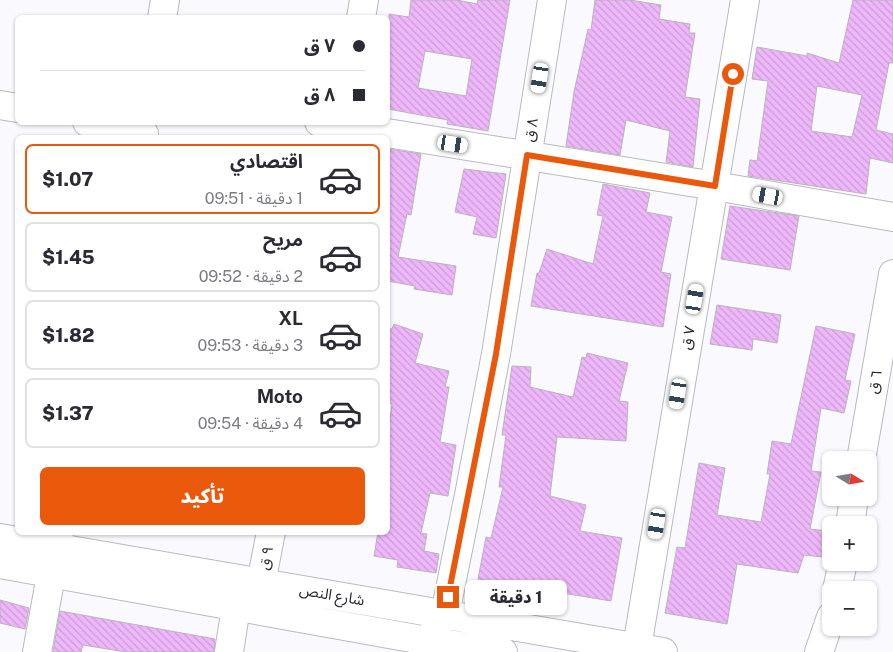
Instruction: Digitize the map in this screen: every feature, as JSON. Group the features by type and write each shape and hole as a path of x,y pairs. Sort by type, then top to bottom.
{"street":[{"path":"162,15 165,0"},
{"path":"362,15 364,0"},
{"name":"٨ ق","path":"445,614 496,354 552,0"},
{"name":"٧ ق","path":"637,647 745,0"},
{"path":"0,105 15,108"},
{"path":"105,125 144,131"},
{"path":"336,127 527,155 893,217"},
{"name":"٦ ق","path":"863,451 893,274"},
{"name":"٩ ق","path":"261,583 270,535"},
{"name":"شارع النص","path":"0,538 55,551 236,607 427,646 503,652"},
{"path":"37,652 55,551"},
{"name":"شارع النص","path":"0,564 55,551 261,583 664,652"},
{"path":"229,652 236,607"},
{"path":"427,646 445,614"},
{"path":"819,652 824,636"}],"building":[{"path":"411,0 457,0 477,4 478,0 510,0 488,131 447,124 448,120 390,109 389,14 409,17","holes":["425,51 472,59 466,96 418,88"]},
{"path":"595,0 630,0 661,5 659,19 690,24 689,33 695,33 685,97 700,99 693,167 666,162 670,131 626,120 620,155 566,146 574,92 588,29 591,30"},
{"path":"853,0 893,0 893,63 889,63 876,130 893,134 893,163 870,158 866,194 748,176 750,160 757,161 768,81 752,79 757,47 807,56 807,53 839,63","holes":["817,86 862,95 852,137 811,131"]},
{"path":"390,149 421,154 411,215 407,214 398,257 456,266 452,295 414,289 415,286 390,281"},
{"path":"464,169 506,174 496,238 473,234 477,217 455,212"},
{"path":"603,184 650,193 646,212 672,217 661,272 671,274 663,327 531,306 537,273 539,273 547,249 593,264 603,216 597,215"},
{"path":"730,206 799,216 790,270 721,259"},
{"path":"717,305 781,315 777,343 753,339 752,350 710,344"},
{"path":"394,324 423,334 415,363 449,371 445,387 449,387 440,442 456,445 448,496 430,493 421,533 427,534 424,551 439,554 436,573 397,567 398,560 374,556 378,535 390,535 390,419 392,404 390,404 390,328 392,329"},
{"path":"816,326 855,334 845,380 851,381 844,413 821,408 811,471 821,472 810,529 822,530 822,557 804,555 798,573 737,564 727,624 665,613 677,547 685,548 699,463 725,468 717,515 761,522 770,474 767,474 772,441 791,444"},
{"path":"587,353 628,363 619,401 628,402 626,441 557,437 550,496 586,505 580,531 622,538 611,601 478,579 486,537 491,538 503,487 499,487 506,435 502,435 512,366 531,367 530,387 573,397 582,357 586,358"},
{"path":"0,600 29,608 25,629 0,623"},
{"path":"60,611 215,639 214,652 126,652 83,645 81,652 53,652"}],"route":[{"path":"448,597 496,354 527,155 715,186 733,74"}]}
